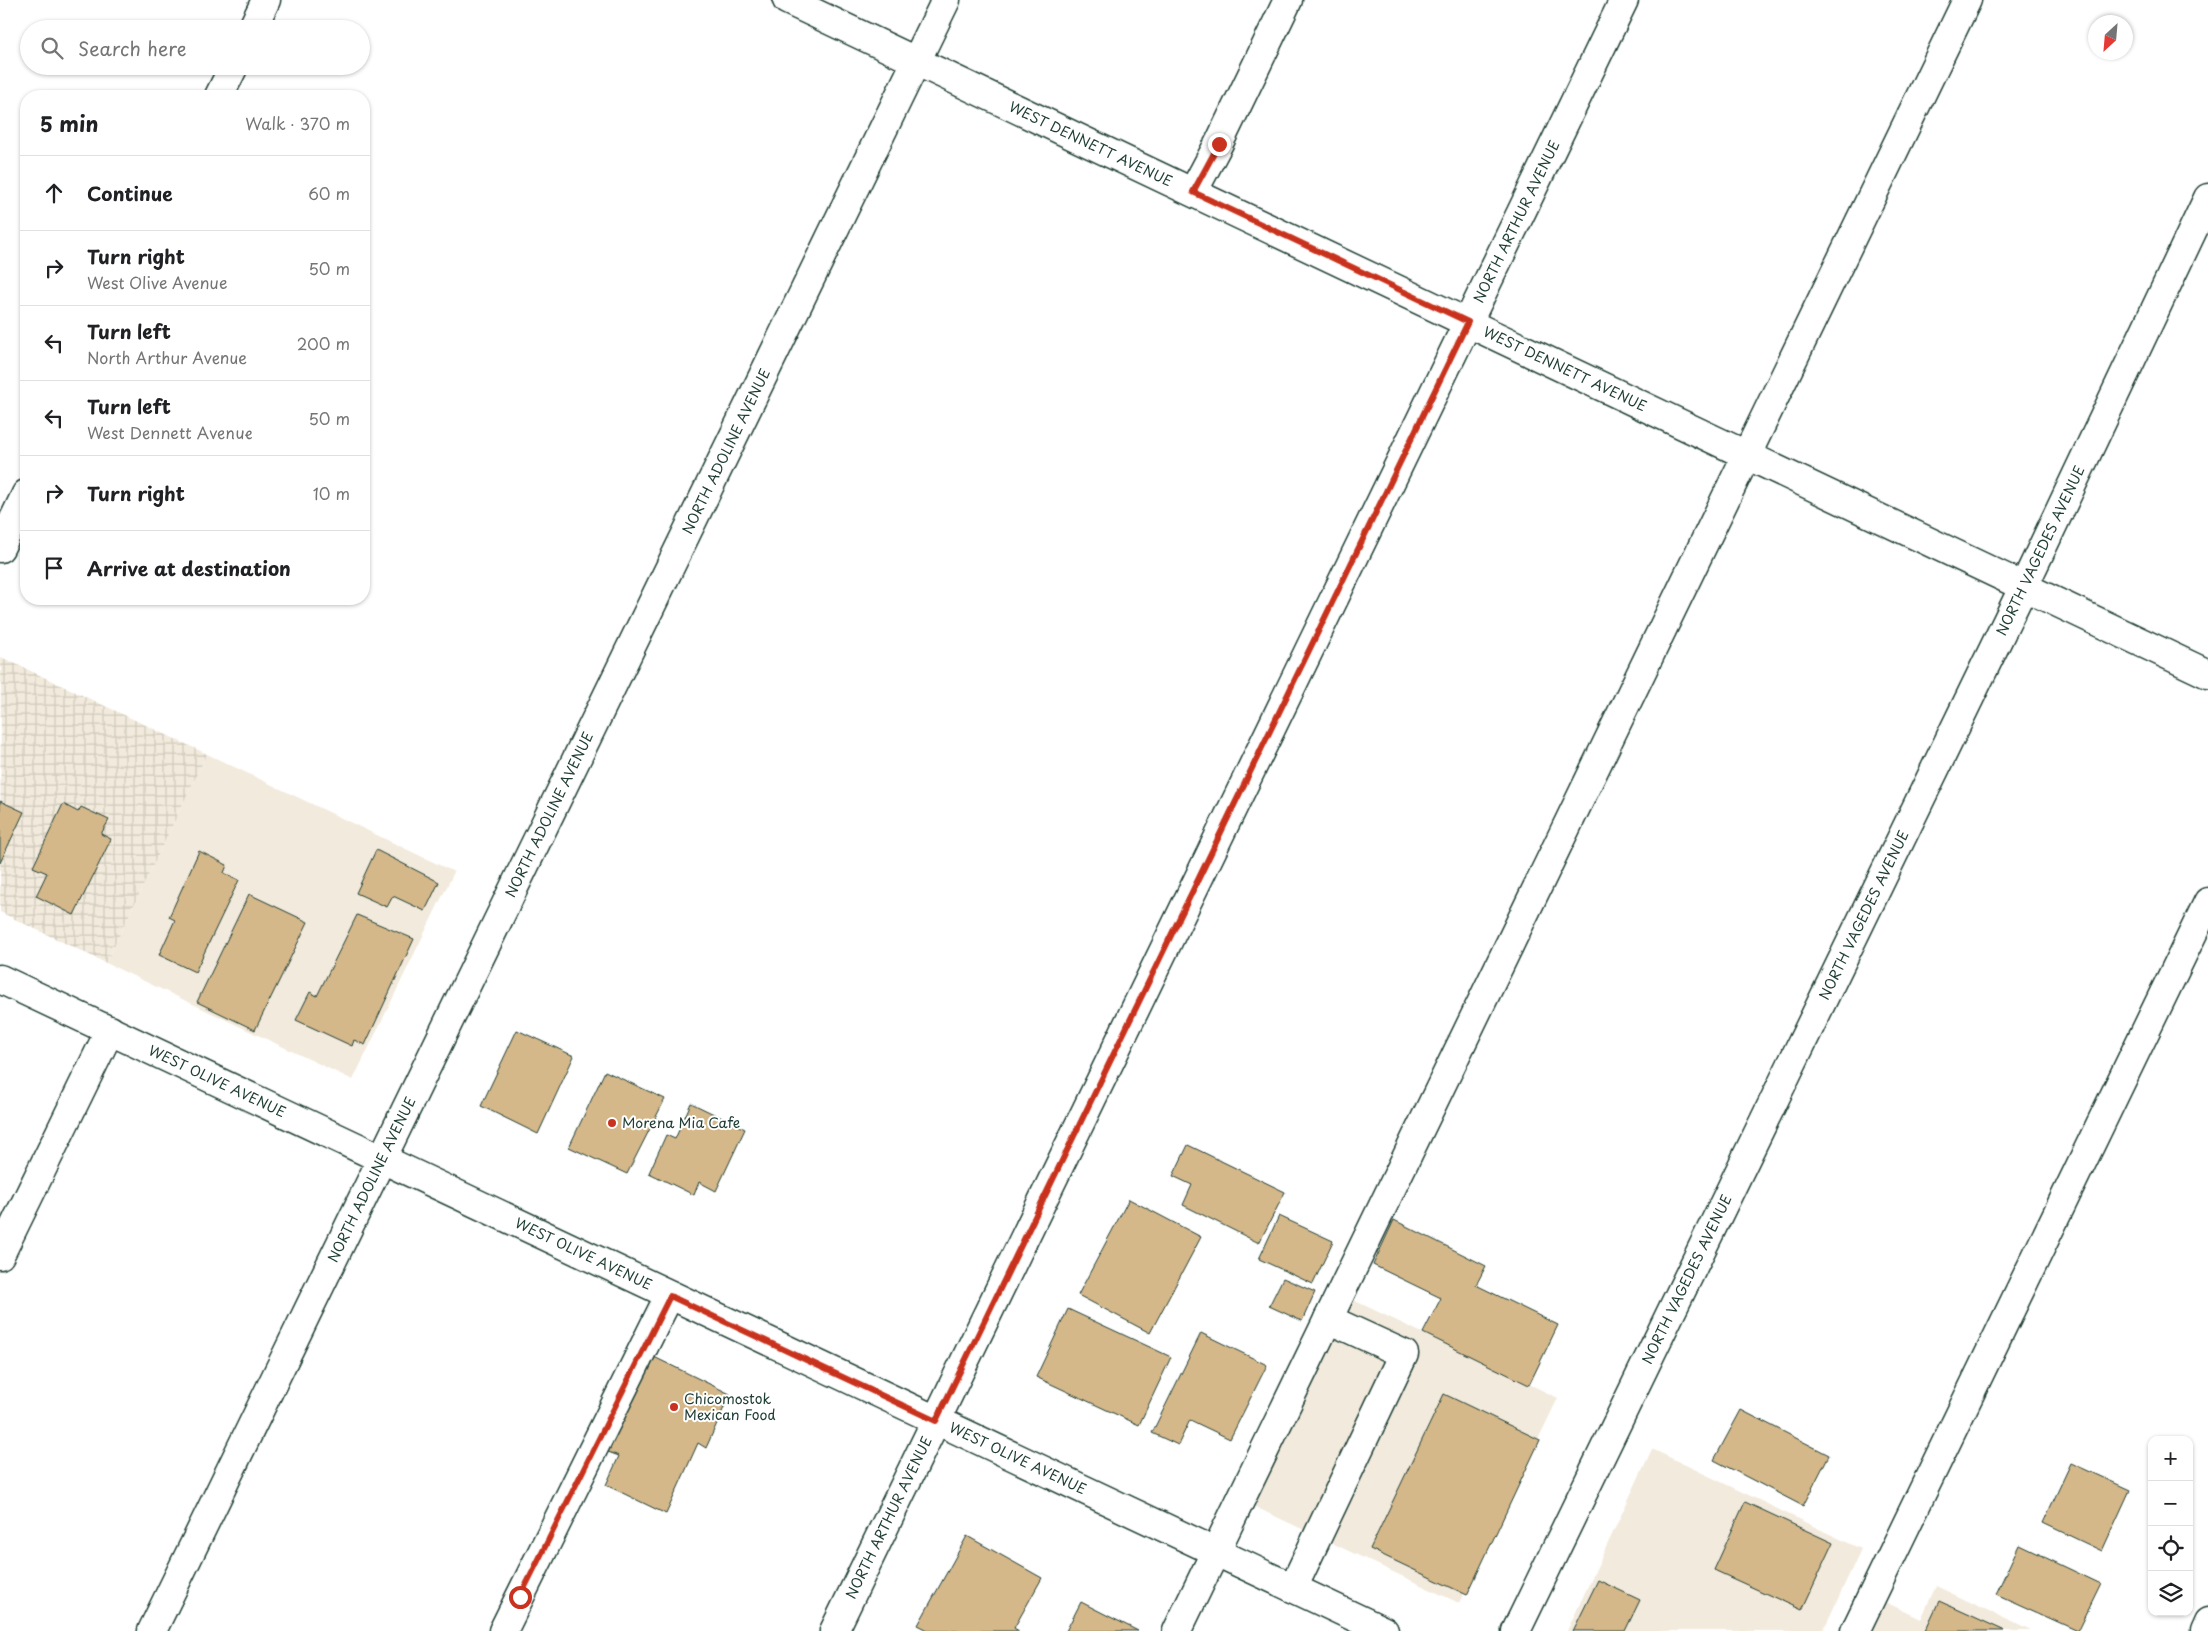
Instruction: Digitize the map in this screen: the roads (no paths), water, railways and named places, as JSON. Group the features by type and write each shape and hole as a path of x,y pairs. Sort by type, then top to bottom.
{"street":[{"path":"256,20 266,0"},
{"name":"WEST DENNETT AVENUE","path":"787,0 2208,674"},
{"name":"NORTH ADOLINE AVENUE","path":"152,1631 946,0"},
{"path":"1193,192 1219,144 1288,0"},
{"name":"NORTH ARTHUR AVENUE","path":"834,1631 1624,0"},
{"path":"1177,1631 1967,0"},
{"path":"223,90 230,75"},
{"name":"NORTH VAGEDES AVENUE","path":"1516,1631 2024,586 2208,198"},
{"path":"0,548 20,506"},
{"path":"1855,1631 2208,902"},
{"name":"WEST OLIVE AVENUE","path":"0,979 1384,1631"},
{"path":"0,1255 110,1030"},
{"path":"503,1631 670,1296"},
{"path":"1293,1588 1404,1354 1328,1319"},
{"path":"2204,1631 2208,1622"}],"place":[{"name":"Morena Mia Cafe","path":"612,1123"},
{"name":"Chicomostok Mexican Food","path":"674,1407"}]}
